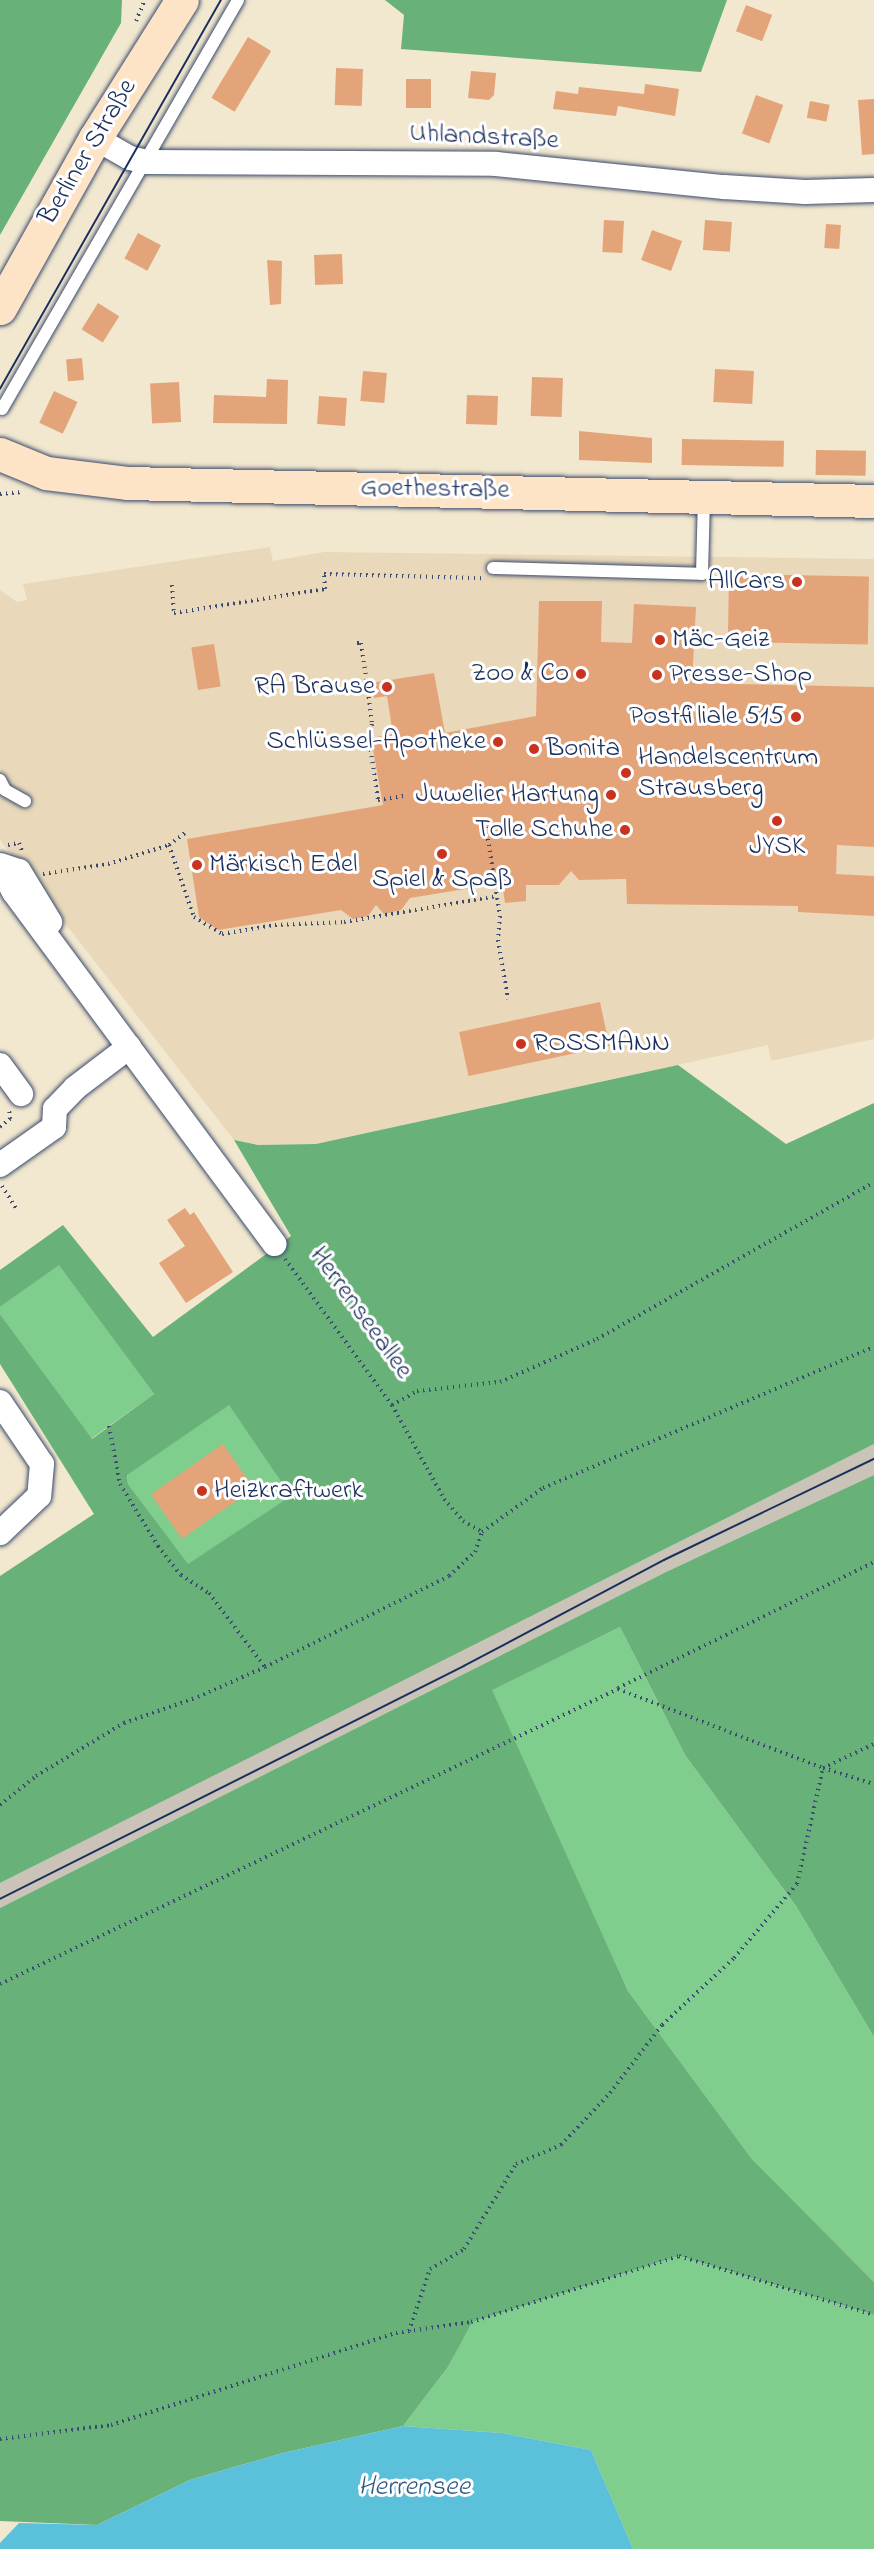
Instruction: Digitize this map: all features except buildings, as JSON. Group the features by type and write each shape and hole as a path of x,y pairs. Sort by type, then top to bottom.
{"street":[{"name":"Berliner Straße","path":"0,308 95,138 182,0"},
{"name":"Uhlandstraße","path":"95,138 130,158 147,162 496,164 724,187 805,192 874,190"},
{"name":"Goethestraße","path":"0,454 46,473 128,483 874,501"},
{"name":"Herrenseeallee","path":"0,866 19,871 34,890 92,997 274,1244"},
{"path":"0,1165 54,1127 55,1109 75,1088 129,1047"},
{"path":"0,1065 21,1094"},
{"path":"0,1402 42,1464 39,1496 0,1533"}],"lane":[{"path":"2,408 147,162 238,0"},
{"path":"489,573 702,574 704,496"},
{"path":"0,780 5,789 25,801"}],"path":[{"path":"172,585 174,613 325,589 324,574 489,573"},
{"path":"357,642 361,643 370,691 372,724 369,738 378,800 404,796"},
{"path":"485,821 497,896 498,940 508,999"},
{"path":"38,877 108,864 169,845 184,833"},
{"path":"169,845 194,916 222,934 275,925 344,922 497,896"},
{"name":"Herrenseeallee","path":"274,1244 316,1307 392,1405 417,1391 501,1382 597,1339 874,1182"},
{"path":"0,1183 16,1208"},
{"path":"0,1805 36,1776 124,1723 198,1697 266,1667 448,1576 475,1552 482,1532 543,1488 874,1347"},
{"path":"392,1405 444,1499 463,1521 482,1532"},
{"path":"110,1426 120,1484 158,1546 181,1575 209,1593 266,1667"},
{"path":"0,1984 618,1689 874,1562"},
{"path":"618,1689 823,1768 874,1784"},
{"path":"823,1768 874,1744"},
{"path":"409,2331 430,2269 464,2249 516,2164 561,2145 610,2093 662,2025 734,1958 797,1884 823,1768"},
{"path":"0,2439 111,2426 409,2331 471,2322 679,2256 874,2315"}],"shaded area":[{"path":"270,547 273,561 324,552 874,559 874,1039 771,1061 768,1045 316,1144 258,1145 234,1140 0,840 0,590 17,602 27,600 23,584"},
{"path":"874,1444 874,1475 666,1572 0,1908 0,1883"}],"green space":[{"path":"0,0 122,0 121,23 0,235"},
{"path":"385,0 727,0 701,72 401,49 404,15"},
{"path":"678,1065 786,1144 874,1103 874,1444 0,1883 0,1576 94,1514 0,1364 0,1314 92,1439 154,1394 59,1265 0,1307 0,1270 63,1225 153,1337 291,1236 234,1140 258,1145 316,1144","holes":["229,1405 291,1496 188,1564 128,1484 127,1475"]},
{"path":"59,1264 154,1394 91,1439 0,1314 0,1307"},
{"path":"229,1404 292,1496 188,1565 128,1484 127,1474"},
{"path":"874,1475 874,2037 796,1906 685,1755 620,1627 492,1690 628,1991 752,2159 874,2282 874,2315 679,2256 472,2322 448,2367 403,2426 283,2453 190,2480 97,2525 0,2521 0,1908 666,1572"},
{"path":"620,1627 685,1755 796,1906 874,2037 874,2282 752,2159 628,1991 491,1690"},
{"path":"679,2256 874,2315 874,2549 633,2549 591,2450 502,2433 403,2426 448,2367 471,2322"}],"water":[{"name":"Herrensee","path":"403,2426 502,2433 591,2450 633,2549 0,2549 0,2543 19,2523 97,2525 190,2480 283,2453"}],"tram line":[{"path":"0,389 221,0"},
{"path":"0,1899 464,1666 664,1560 874,1459"}],"place":[{"name":"AllCars","path":"797,582"},
{"name":"Mäc-Geiz","path":"660,640"},
{"name":"Zoo & Co","path":"581,674"},
{"name":"Presse-Shop","path":"657,675"},
{"name":"RA Brause","path":"387,687"},
{"name":"Postfiliale 515","path":"796,717"},
{"name":"Schlüssel-Apotheke","path":"498,742"},
{"name":"Bonita","path":"534,749"},
{"name":"Handelscentrum Strausberg","path":"626,773"},
{"name":"Juwelier Hartung","path":"611,795"},
{"name":"JYSK","path":"777,821"},
{"name":"Tolle Schuhe","path":"625,830"},
{"name":"Spiel & Spaß","path":"442,854"},
{"name":"Märkisch Edel","path":"197,865"},
{"name":"ROSSMANN","path":"521,1044"},
{"name":"Heizkraftwerk","path":"202,1491"}]}
